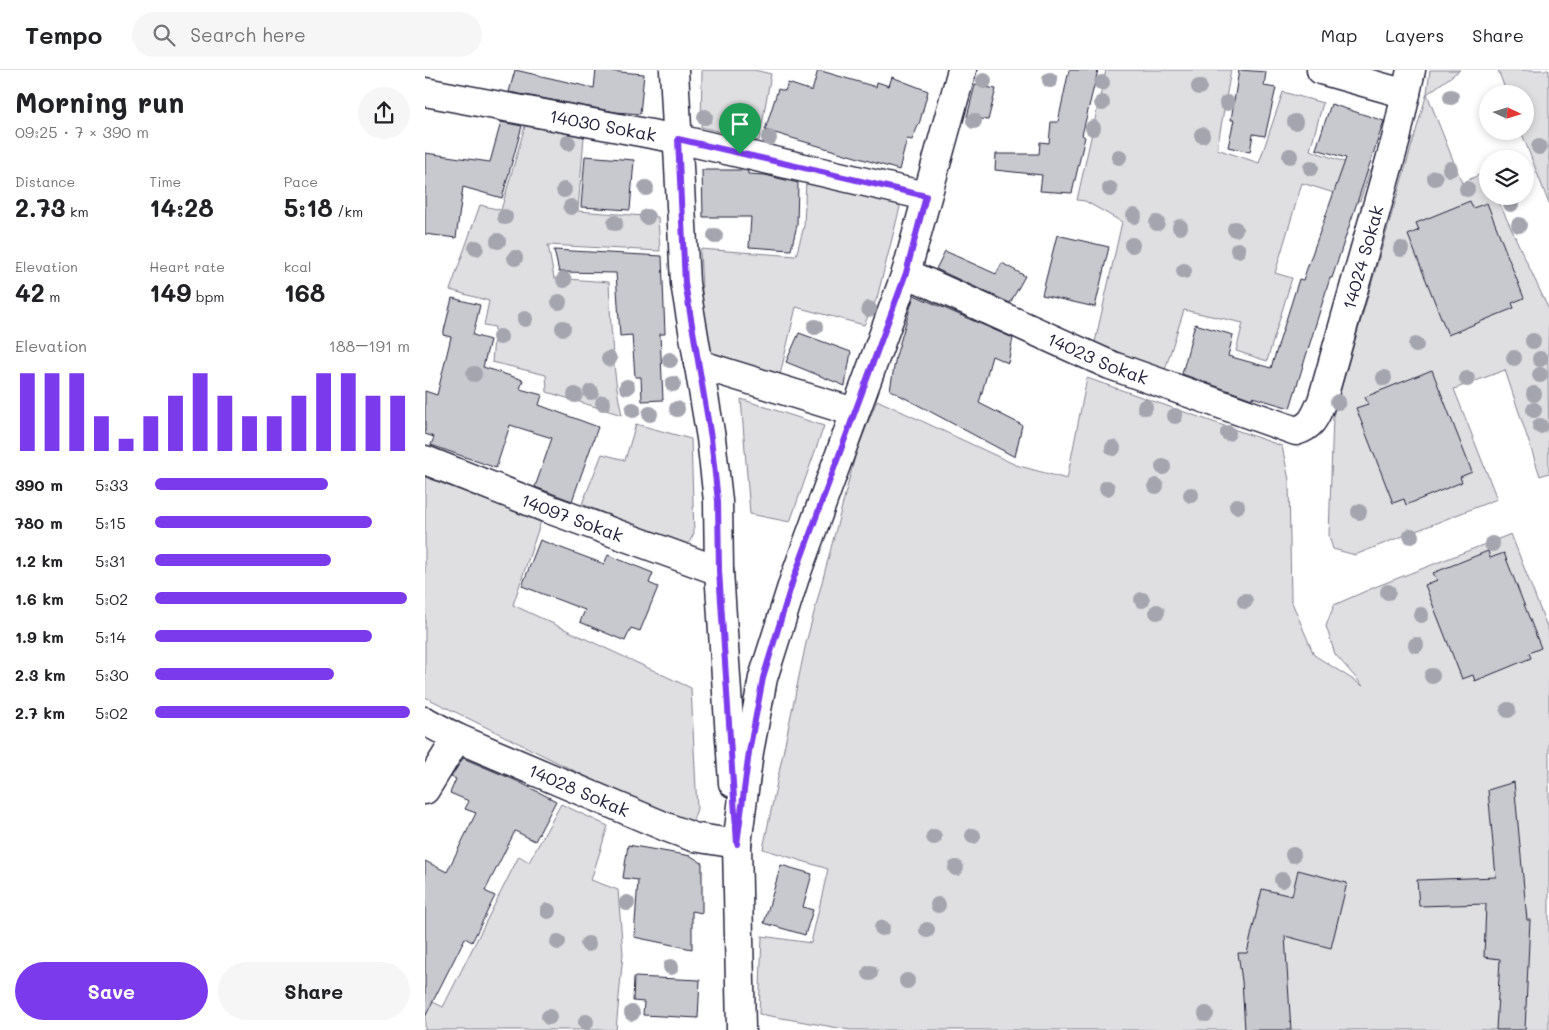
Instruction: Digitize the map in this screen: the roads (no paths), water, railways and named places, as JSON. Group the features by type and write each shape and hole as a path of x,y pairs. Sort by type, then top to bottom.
{"street":[{"path":"674,70 685,283 711,438 718,501 719,571 737,844 741,1030"},
{"path":"737,844 749,752 763,678 793,580 906,273 962,70"},
{"path":"1321,70 1409,82"},
{"name":"14024 Sokak","path":"1296,431 1306,428 1312,421 1321,401 1396,139 1409,82"},
{"name":"14030 Sokak","path":"425,92 678,139 926,196"},
{"name":"14023 Sokak","path":"906,273 1110,365 1296,431"},
{"path":"698,364 854,412"},
{"name":"14097 Sokak","path":"425,460 546,508 719,571"},
{"name":"14028 Sokak","path":"425,721 457,738 684,834 737,844"},
{"path":"425,790 457,738"}]}
